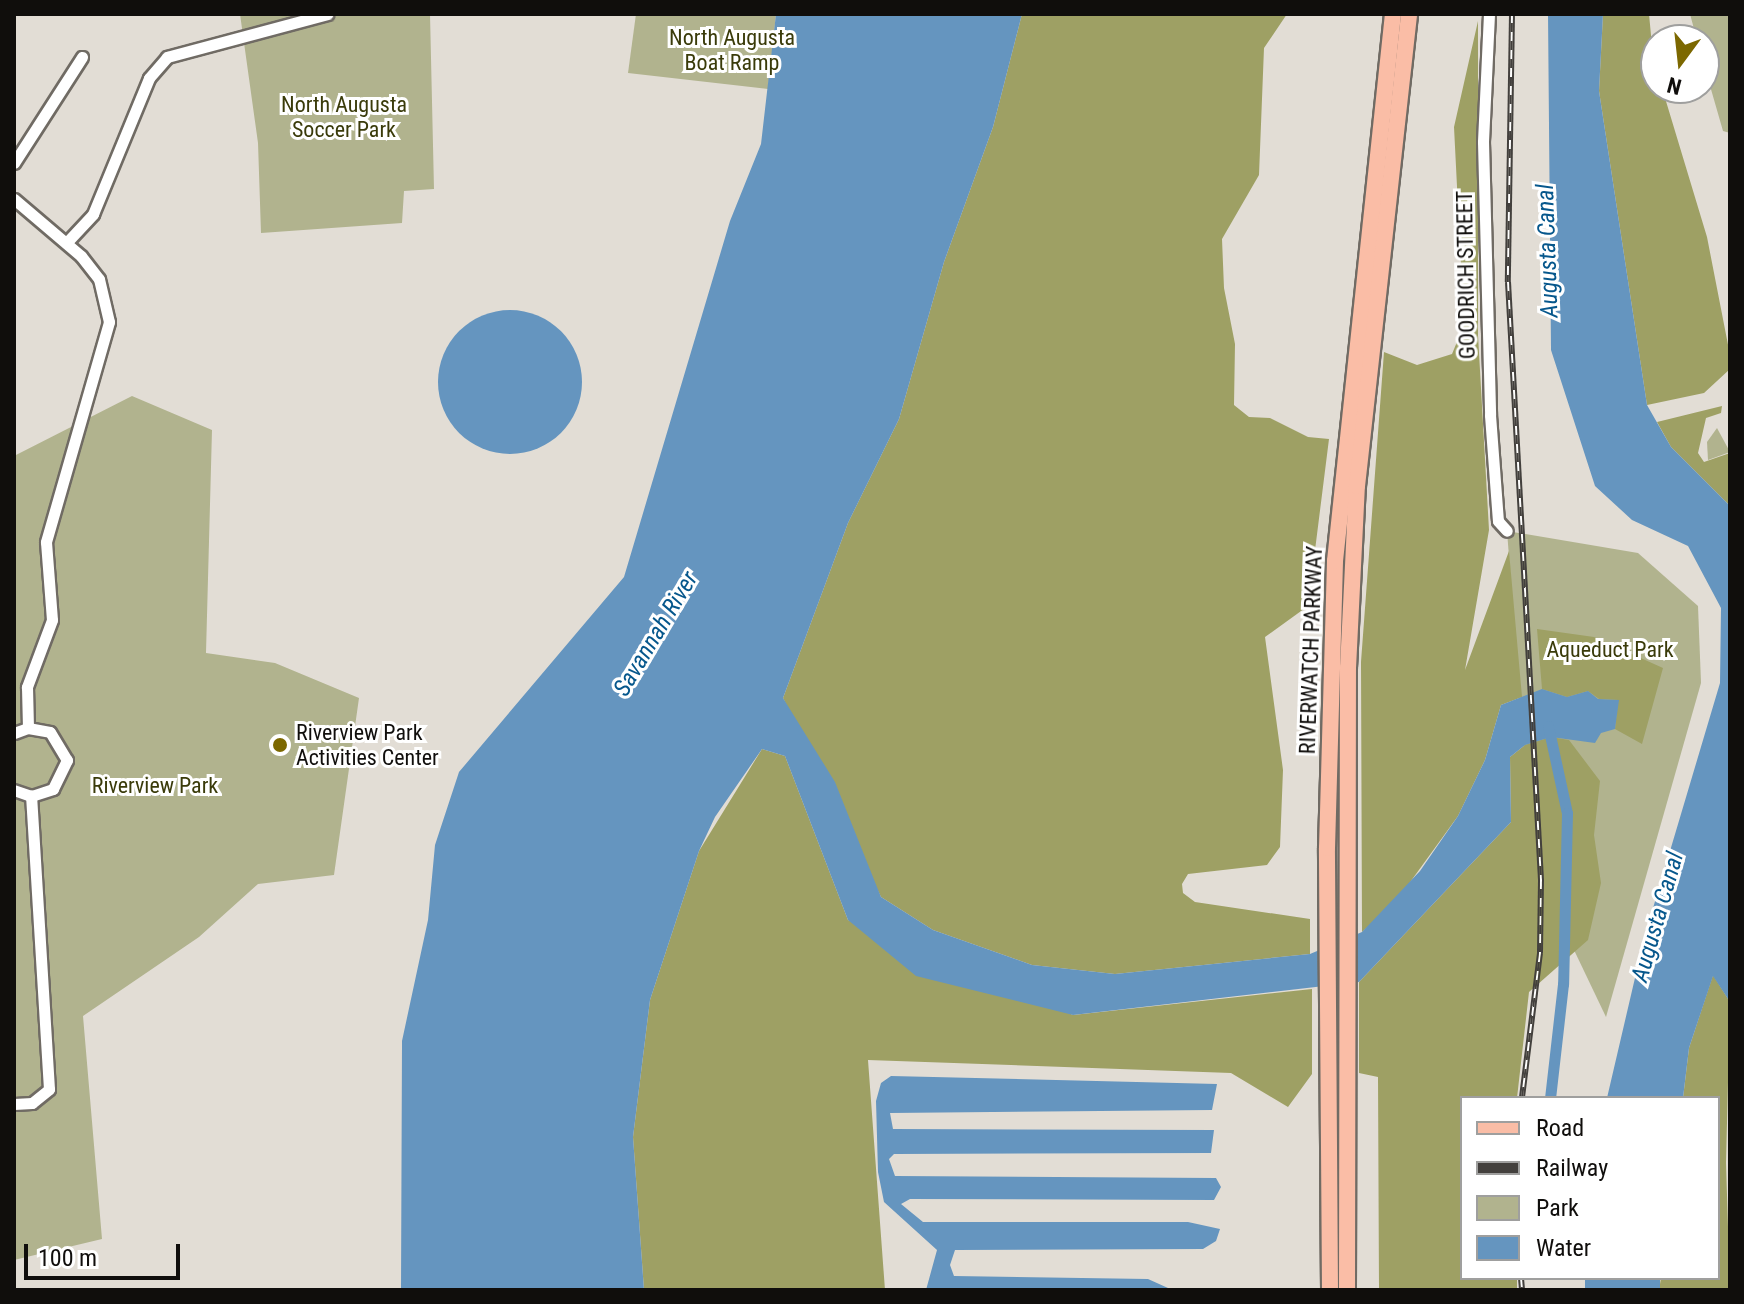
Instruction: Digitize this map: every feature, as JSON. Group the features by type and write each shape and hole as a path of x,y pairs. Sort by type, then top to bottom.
{"main road":[{"name":"RIVERWATCH PARKWAY","path":"1330,1290 1327,848 1341,487 1393,14"},
{"name":"RIVERWATCH PARKWAY","path":"1347,1290 1348,668 1357,486 1409,14"}],"street":[{"path":"68,241 93,214 149,78 167,57 327,14"},
{"name":"GOODRICH STREET","path":"1489,14 1483,142 1489,399 1498,521 1507,531"},
{"path":"14,163 82,57"},
{"path":"14,199 68,241 99,279 108,331 46,542 52,620 27,687 28,728"},
{"path":"14,733 28,728 50,732 67,760 61,781 31,796 14,790"},
{"path":"14,1104 32,1103 49,1089 31,796"}],"green space":[{"name":"North Augusta Soccer Park","path":"240,14 430,14 434,189 404,191 402,223 261,233 258,143"},
{"name":"North Augusta Boat Ramp","path":"636,14 776,14 768,89 628,73"},
{"path":"1022,14 1287,14 1264,48 1259,175 1222,239 1224,288 1235,344 1234,405 1249,417 1270,418 1308,437 1329,439 1308,606 1265,637 1283,770 1280,847 1267,865 1188,874 1182,884 1183,893 1195,902 1310,919 1310,954 1115,974 1032,965 933,930 881,897 783,698 848,523 899,419 944,262 993,127"},
{"path":"1603,14 1649,14 1650,24 1640,24 1640,104 1667,104 1707,237 1730,355 1730,369 1704,393 1647,405 1599,91"},
{"path":"1690,14 1730,14 1730,133 1723,131 1715,104 1720,104 1720,24 1693,24"},
{"path":"1478,21 1478,335 1489,530 1465,670 1509,551 1522,697 1501,705 1485,760 1458,816 1395,903 1362,932 1361,662 1384,352 1417,365 1452,354 1464,325 1454,127"},
{"name":"Riverview Park","path":"132,396 212,430 206,653 275,663 359,698 334,875 258,884 199,937 83,1016 102,1239 14,1260 14,456"},
{"path":"1722,406 1721,413 1706,418 1698,453 1704,462 1730,453 1730,506 1671,447 1657,422"},
{"path":"1717,428 1730,452 1708,460 1707,442"},
{"name":"Aqueduct Park","path":"1507,531 1638,553 1698,606 1701,683 1606,1017 1574,950 1527,789"},
{"path":"1537,629 1594,637 1663,668 1642,744 1615,729 1618,700 1599,699 1588,691 1567,697 1542,689"},
{"path":"1551,737 1569,740 1600,781 1594,835 1601,883 1588,940 1529,992 1517,1096 1460,1096 1460,1280 1517,1280 1517,1290 1379,1290 1378,1077 1359,1073 1359,982 1511,822 1510,757 1525,745"},
{"path":"762,749 785,756 848,920 1073,1015 1312,989 1312,1074 1288,1107 1231,1073 868,1060 885,1290 644,1290 633,1137 650,1000 699,851"},
{"path":"1713,975 1730,1002 1726,1163 1730,1290 1659,1290 1661,1280 1720,1280 1720,1096 1683,1096 1689,1048"}],"water":[{"name":"Savannah River","path":"776,14 1022,14 993,127 944,262 899,419 848,523 783,698 835,782 881,897 933,930 1032,965 1115,974 1310,954 1362,932 1420,871 1458,816 1485,760 1501,705 1542,689 1567,697 1588,691 1598,699 1619,700 1615,729 1601,733 1595,743 1551,737 1525,745 1510,757 1511,822 1359,982 1073,1015 916,976 848,920 785,756 762,749 715,817 699,851 650,1000 633,1137 644,1290 401,1290 402,1041 428,920 435,845 459,772 624,577 730,221 761,144"},
{"name":"Augusta Canal","path":"1548,14 1603,14 1599,91 1647,405 1671,447 1730,506 1730,1002 1713,976 1689,1048 1683,1096 1607,1096 1645,935 1720,683 1721,608 1688,546 1632,520 1595,486 1551,350"},
{"path":"510,310 538,315 561,331 577,354 582,382 577,410 561,433 538,449 510,454 482,449 459,433 443,410 438,382 443,354 459,331 482,315"},
{"path":"891,1076 1217,1084 1212,1110 890,1113 893,1129 1214,1130 1211,1153 894,1154 889,1159 895,1176 1216,1178 1221,1187 1214,1200 910,1199 901,1204 923,1222 1188,1222 1220,1229 1216,1241 1203,1249 955,1250 950,1265 954,1276 1148,1279 1168,1288 1161,1290 926,1290 937,1250 884,1202 878,1172 876,1101 881,1083"},
{"path":"1585,1280 1660,1280 1660,1290 1585,1290"}],"waterway":[{"path":"1548,726 1567,813 1563,984 1550,1096"}],"railway":[{"path":"1512,14 1508,282 1541,880 1540,953 1522,1096"},
{"path":"1521,1280 1522,1290"}],"place":[{"name":"Riverview Park Activities Center","path":"280,745"}]}
